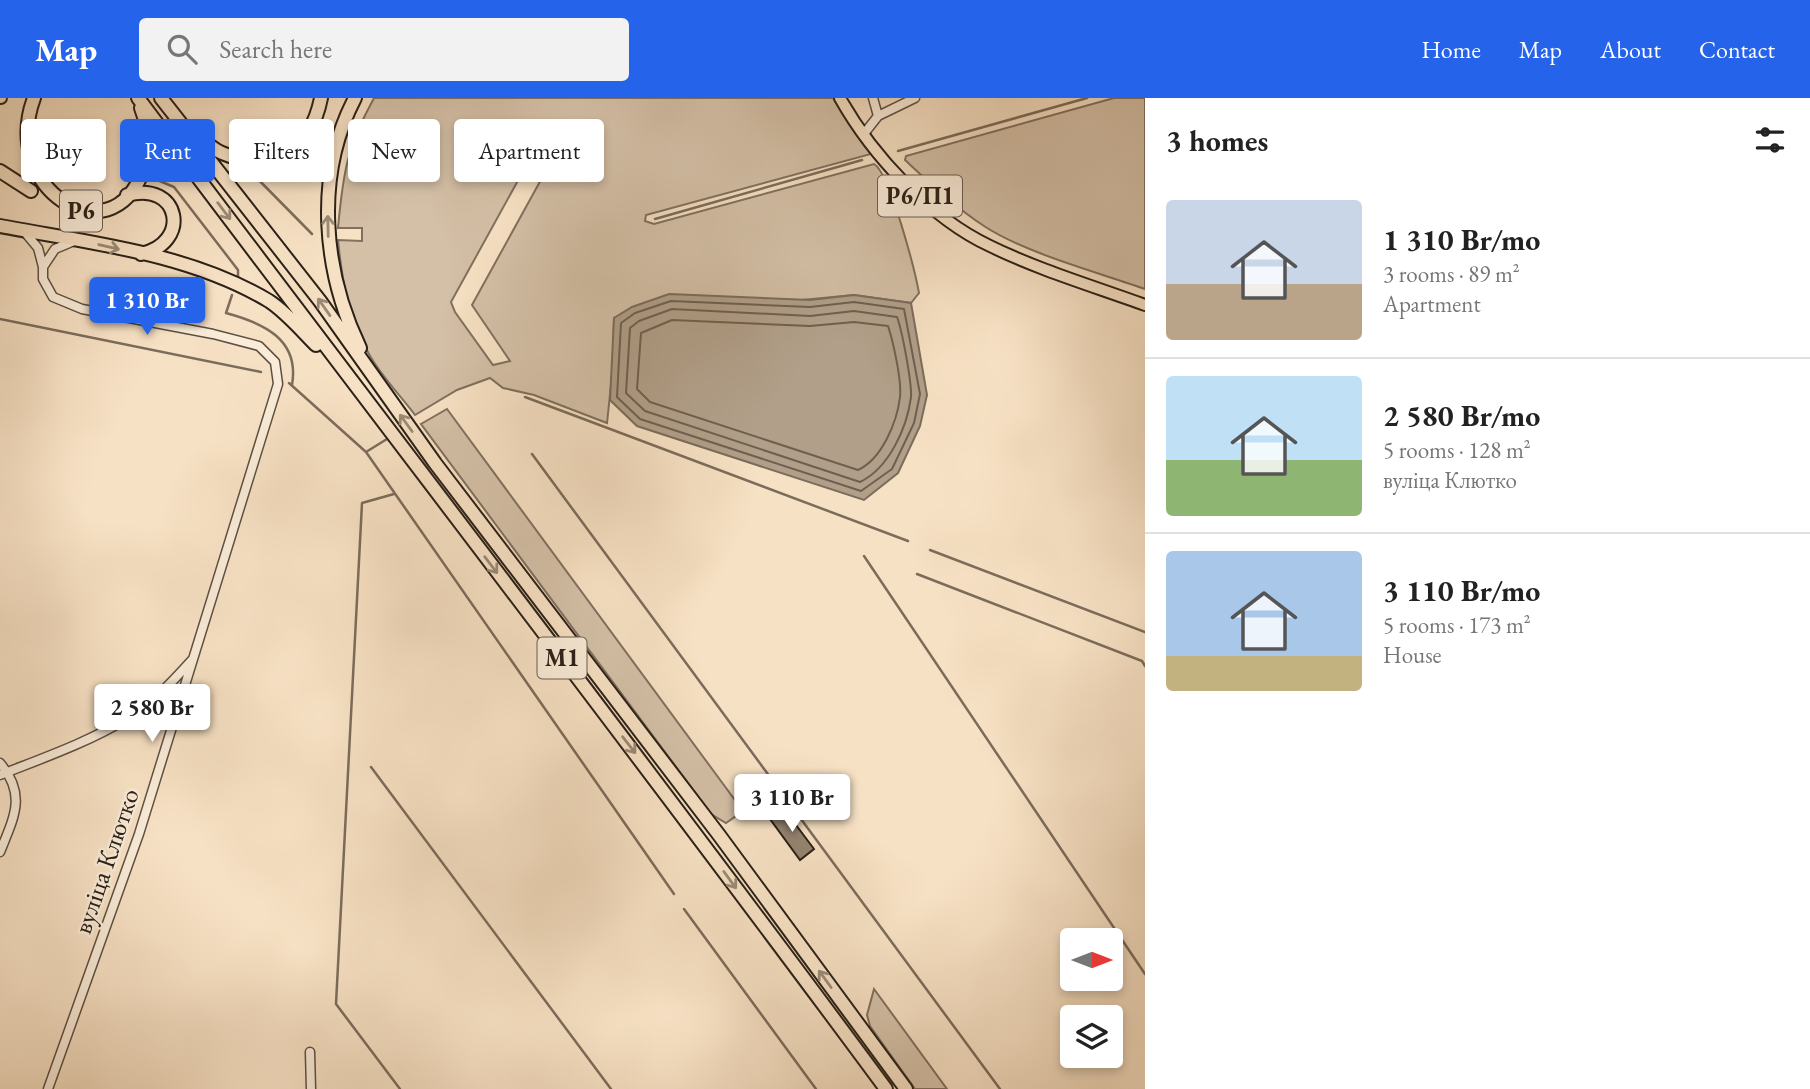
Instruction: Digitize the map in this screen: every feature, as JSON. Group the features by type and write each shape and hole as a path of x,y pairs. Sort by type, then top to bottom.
{"highway":[{"path":"16,141 23,115 34,98"},
{"name":"Р6","path":"0,171 64,209 78,211 111,207 136,186 144,168 149,139 138,98"},
{"name":"М1","path":"138,98 346,375 676,805 886,1089"},
{"name":"М1","path":"161,98 177,119"},
{"path":"215,147 223,153 256,159 288,153 304,139 315,121 321,98"},
{"path":"355,98 346,115 334,155 328,194 328,240 339,293 354,336 377,383"},
{"name":"Р6","path":"18,164 34,193"},
{"name":"М1","path":"215,167 320,300 456,492 719,835 906,1089"},
{"name":"Р6","path":"127,195 139,192 156,194 164,199 173,213 172,231 167,241 153,251 141,254"},
{"name":"Р6","path":"0,226 141,254 221,277 271,303 346,375"}],"main road":[{"name":"Р6/П1","path":"840,98 863,135 909,187 971,235 1025,261 1145,305"}],"street":[{"path":"873,98 878,116"},
{"path":"863,135 878,116 915,98"},
{"name":"вуліца Клютко","path":"23,230 38,248 47,290 65,304 259,346 269,354 277,373 278,384 139,834 48,1089"},
{"path":"43,267 55,249 77,240"},
{"path":"4,774 129,718 194,658"},
{"path":"0,763 4,774 14,785 16,811 0,852"},
{"path":"310,1052 311,1089"}],"shaded area":[{"path":"374,98 833,98 871,154 646,215 645,221 654,224 874,164 880,171 894,203 919,293 911,303 854,295 614,318 613,366 607,423 534,395 503,388 490,378 457,390 415,415 379,370 351,313 338,240 362,241 362,228 338,228 348,161 348,182 440,182 440,119 364,119","holes":["454,119 604,119 604,182 540,182 472,305 510,361 493,365 455,312 451,302 517,182 454,182"]},
{"path":"1114,98 1145,98 1145,289 1040,253 1001,236 963,211 905,160 906,156"},
{"path":"447,409 743,811 726,823 711,814 421,424"},
{"path":"874,989 947,1089 915,1089 870,1026 867,1015"}],"water":[{"path":"669,294 810,300 854,295 911,303 927,395 920,426 898,473 864,500 637,426 610,400 614,318 632,307"}],"building":[{"path":"784,809 814,849 800,860 770,819"}],"waterway":[{"path":"898,151 1087,98"},
{"path":"655,219 862,160"},
{"path":"162,182 174,187 238,270 238,278"},
{"path":"261,182 312,234"},
{"path":"232,295 226,313 265,328 284,345 293,369 292,385"},
{"path":"0,319 261,372"},
{"path":"289,383 366,452 674,894"},
{"path":"525,397 908,541"},
{"path":"366,452 387,439"},
{"path":"532,454 1000,1089"},
{"path":"394,494 362,503 336,1004 400,1089"},
{"path":"930,550 1145,632"},
{"path":"864,556 1145,974"},
{"path":"917,574 1142,661 1145,666"},
{"path":"371,767 611,1089"},
{"path":"684,909 816,1089"}]}
